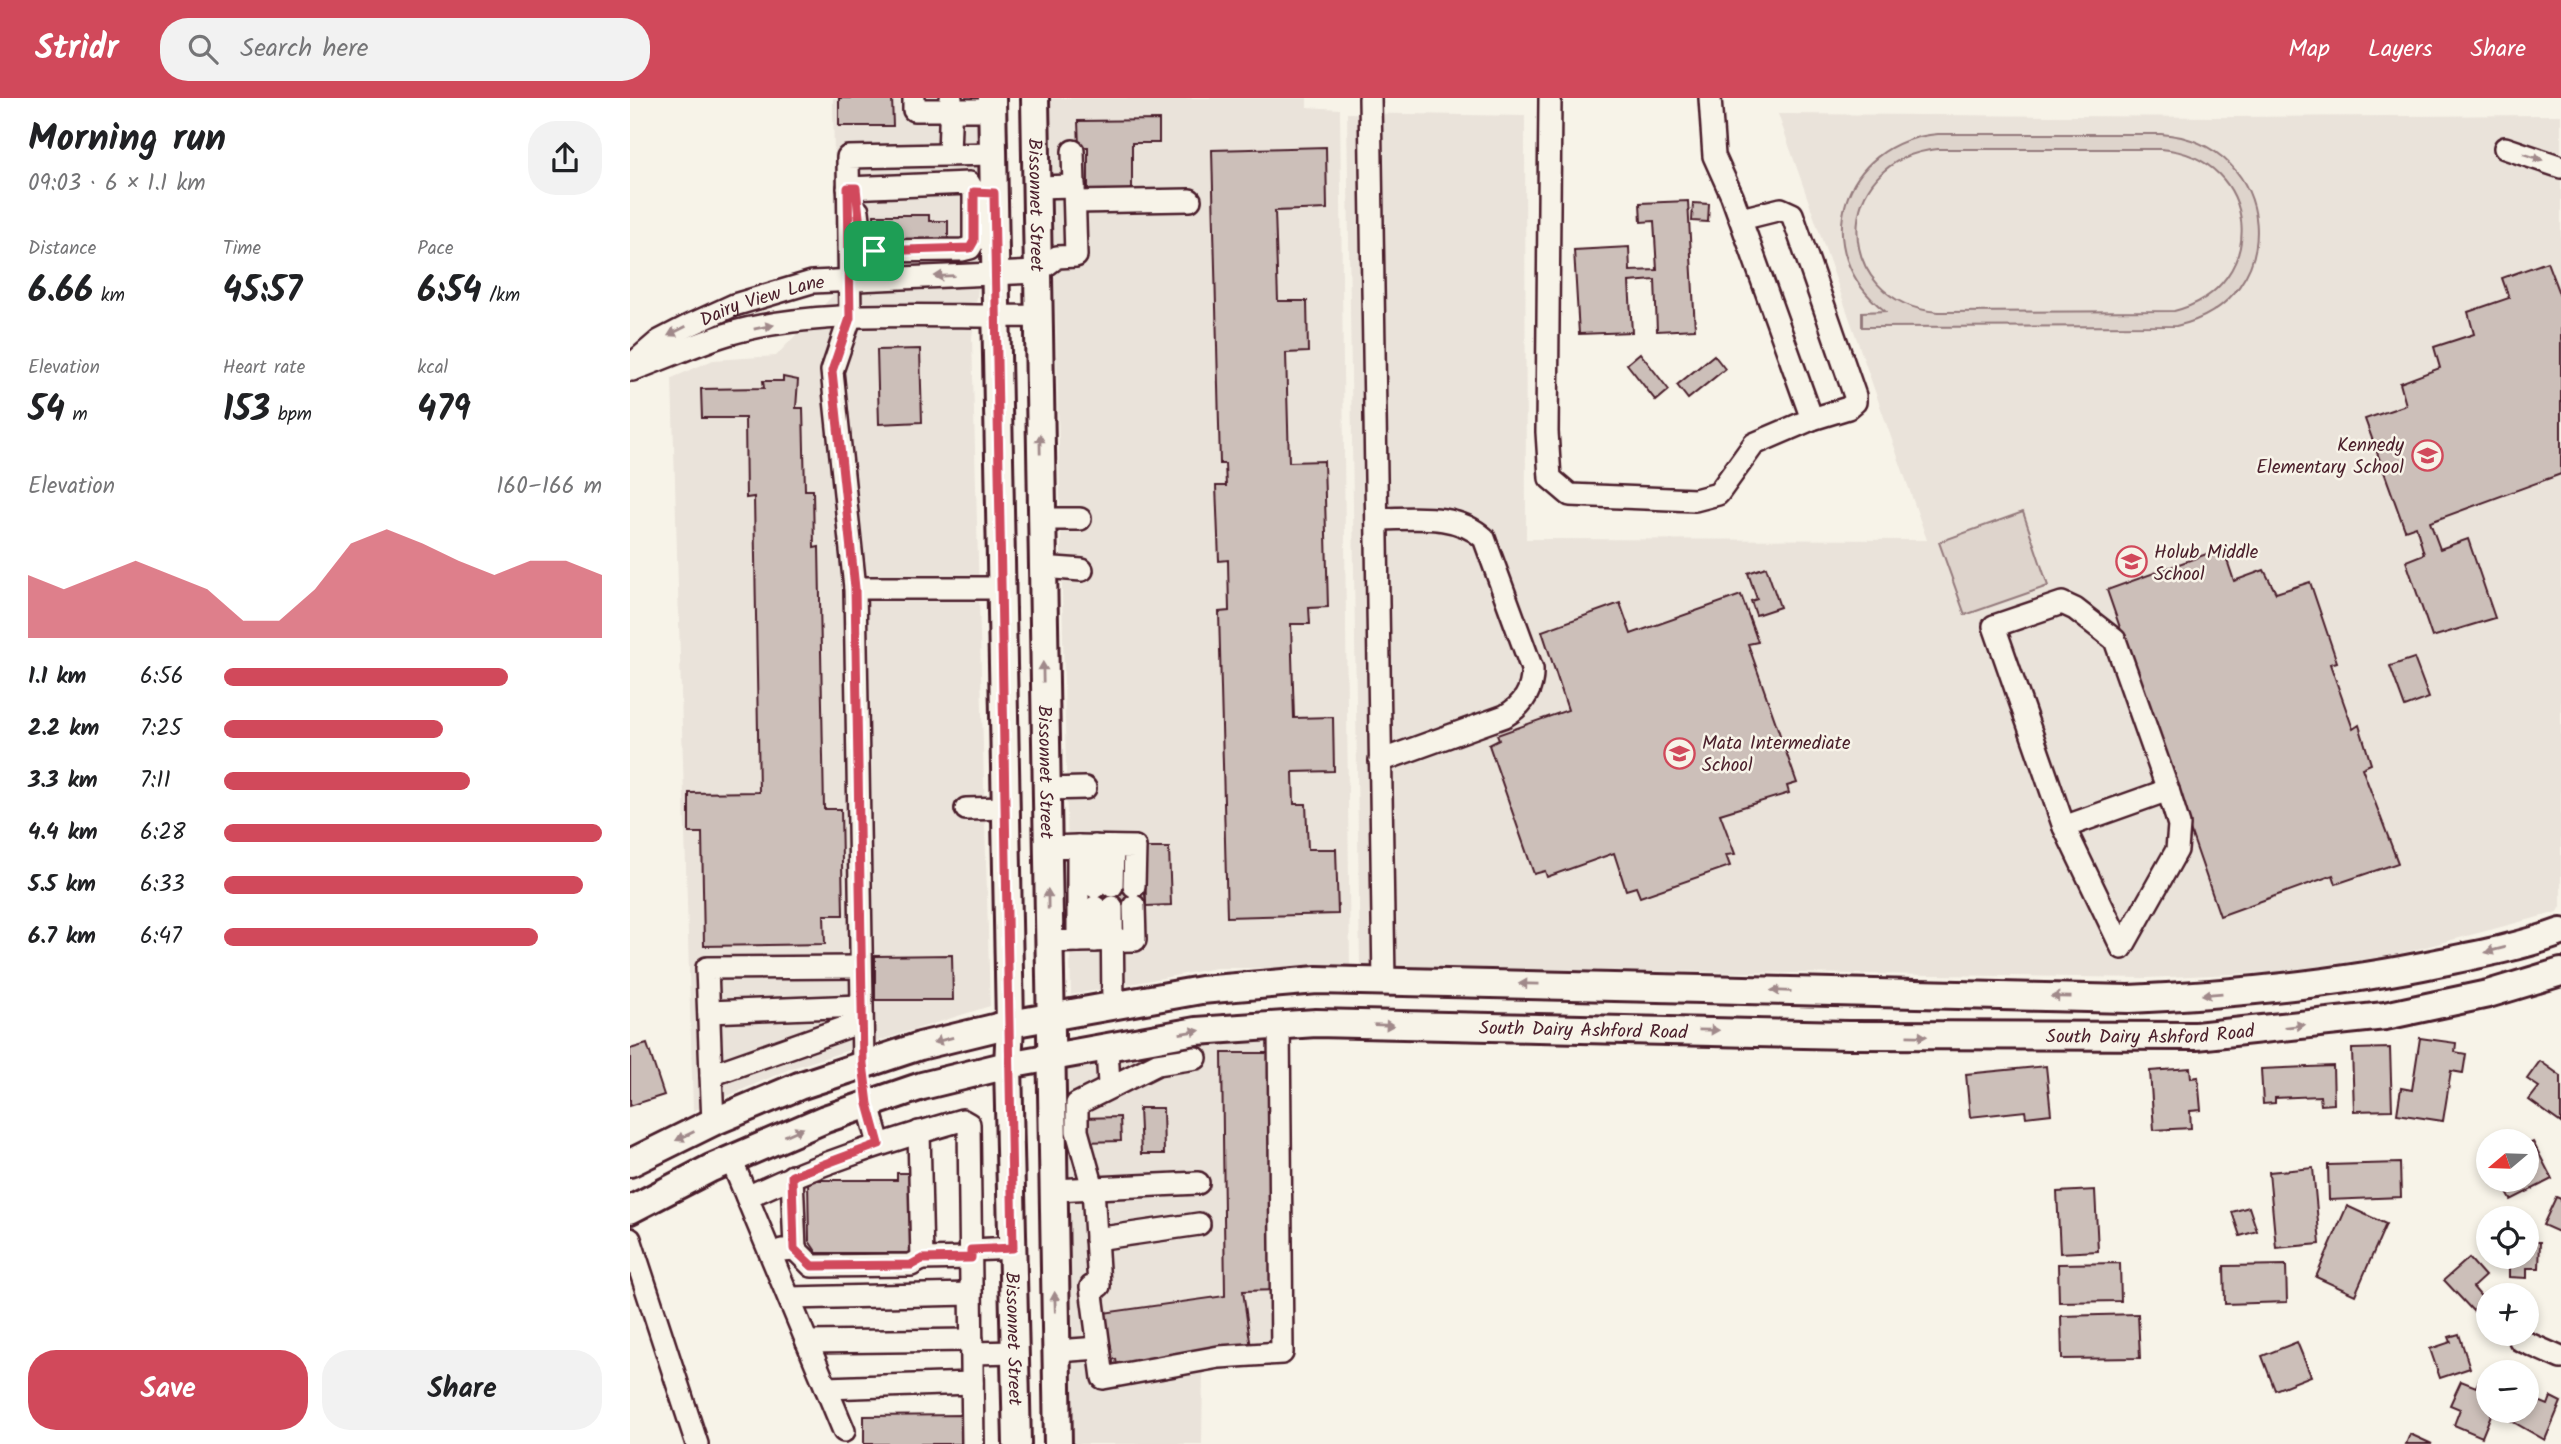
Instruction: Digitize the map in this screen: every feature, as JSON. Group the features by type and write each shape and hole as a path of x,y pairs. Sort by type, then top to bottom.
{"main road":[{"name":"Bissonnet Street","path":"1035,98 1051,1058 1064,1103 1054,1153 1058,1444"},
{"name":"Bissonnet Street","path":"992,104 970,154 996,274 1010,1024 1008,1065 1017,1444"},
{"path":"1001,577 1041,567"},
{"name":"South Dairy Ashford Road","path":"630,1163 713,1122 799,1086 863,1064 1010,1024 1201,990 1317,980 2129,999 2244,992 2377,976 2470,957 2561,932"},
{"name":"South Dairy Ashford Road","path":"630,1210 731,1159 868,1104 957,1076 1008,1065 1107,1048 1156,1051 1196,1031 1316,1023 1849,1035 2129,1038 2234,1033 2385,1016 2488,995 2561,972"},
{"path":"2377,976 2385,1016"},
{"path":"1316,1023 1317,980"},
{"path":"1581,985 1581,1029"},
{"path":"1849,993 1849,1035"},
{"path":"2129,999 2129,1038"},
{"path":"863,1064 868,1104"},
{"path":"1016,1352 1057,1351"}],"street":[{"path":"914,98 914,110 951,104 992,104"},
{"path":"1370,98 1384,982"},
{"path":"1550,98 1546,432 1550,478 1570,495 1695,500 1718,494 1754,444 1812,419 1848,408 1855,402 1792,214 1781,209 1741,219"},
{"path":"1710,98 1714,156 1741,219 1812,419"},
{"path":"852,188 979,189 974,241 970,248 874,251 861,236 852,188 848,157 970,154 951,104"},
{"path":"2505,148 2561,167"},
{"path":"1037,272 1057,257 1076,256 1073,151"},
{"path":"1036,187 1075,194 1189,200"},
{"path":"852,188 848,279 850,318 832,371 855,588 863,1064"},
{"name":"Dairy View Lane","path":"630,366 659,341 734,305 812,282 1037,272"},
{"name":"Dairy View Lane","path":"630,371 728,334 813,319 1038,316"},
{"path":"1041,519 1080,519"},
{"path":"1377,519 1442,519 1474,529 1484,538 1532,669 1532,683 1518,708 1505,716 1380,761"},
{"path":"1041,567 1082,570"},
{"path":"855,588 1001,577"},
{"path":"2062,603 2069,604 2115,640 2168,790 2179,825 2177,850 2122,948 2064,827 1994,626 2062,603"},
{"path":"1045,789 1085,788"},
{"path":"2064,827 2168,790"},
{"path":"966,809 1006,808"},
{"path":"1095,846 1104,897 1095,941"},
{"path":"1095,846 1095,941 1113,1006"},
{"path":"1046,847 1135,847 1135,940 1048,942"},
{"path":"713,1122 707,968 860,967"},
{"path":"709,1012 861,1014"},
{"path":"711,1075 861,1014"},
{"path":"1196,1058 1156,1051 1110,1085 1064,1103 1077,1131 1093,1188 1095,1286 1103,1378 1219,1357 1282,1353 1279,1025"},
{"path":"1107,1048 1110,1085"},
{"path":"868,1104 879,1144"},
{"path":"747,1197 792,1176 879,1144 962,1120 969,1124 973,1444"},
{"path":"919,1132 922,1259"},
{"path":"1054,1153 1084,1155"},
{"path":"731,1159 845,1431"},
{"path":"792,1176 794,1249 812,1266 911,1265 922,1259 1013,1248"},
{"path":"1054,1190 1198,1183"},
{"path":"1096,1239 1199,1224"},
{"path":"630,1239 697,1444"},
{"path":"769,1251 794,1249"},
{"path":"789,1298 971,1294"},
{"path":"807,1342 972,1347 1016,1352"},
{"path":"2533,1346 2561,1358"},
{"path":"1057,1351 1099,1348"},
{"path":"826,1388 972,1383"}],"shaded area":[{"path":"833,98 980,98 983,247 972,338 990,1006 792,1068 693,1111 672,378 713,360 776,356 836,292"},
{"path":"1051,98 1307,98 1307,107 1340,109 1350,968 1216,968 1071,995"},
{"path":"1347,113 1525,116 1526,539 1927,540 1778,114 2225,117 2561,115 2561,906 2558,912 2395,955 2276,972 2146,978 1360,967"},
{"path":"1938,134 2161,134 2201,144 2230,164 2249,192 2257,224 2254,256 2239,286 2214,311 2176,326 1862,327 1862,312 1885,311 1861,286 1847,259 1842,231 1846,203 1858,178 1878,157 1905,141","holes":["1938,149 2161,149 2194,157 2219,174 2235,197 2241,224 2239,251 2227,277 2205,297 2174,311 1938,312 1903,303 1878,284 1863,259 1857,231 1862,203 1877,177 1903,159"]},
{"path":"2023,512 2048,586 1965,615 1939,542"},
{"path":"1288,1039 1290,1365 1203,1371 1202,1444 1072,1444 1065,1065 1206,1041"}],"building":[{"path":"839,98 892,98 893,126 839,126"},
{"path":"1159,120 1159,143 1132,143 1132,191 1088,191 1088,147 1079,147 1078,121"},
{"path":"1326,147 1327,209 1275,211 1278,301 1307,301 1308,352 1286,353 1289,462 1324,461 1328,607 1309,608 1310,624 1291,624 1294,718 1333,717 1334,771 1293,772 1294,804 1306,804 1308,849 1336,849 1338,914 1227,917 1219,612 1229,611 1228,560 1219,561 1216,486 1226,486 1225,464 1220,464 1212,150"},
{"path":"1688,201 1695,329 1657,331 1655,280 1629,282 1632,332 1579,334 1574,250 1629,247 1630,271 1657,270 1654,221 1641,222 1640,203"},
{"path":"1693,203 1709,204 1708,222 1692,221"},
{"path":"874,215 929,215 929,221 948,221 948,242 874,242"},
{"path":"2547,262 2561,299 2561,474 2430,522 2440,549 2468,539 2495,618 2432,637 2406,561 2424,554 2416,526 2405,530 2365,419 2406,405 2400,383 2440,368 2434,347 2474,334 2468,312 2509,298 2502,278"},
{"path":"920,349 922,422 879,424 877,350"},
{"path":"1640,353 1669,390 1656,401 1627,364"},
{"path":"1714,355 1725,369 1688,399 1677,385"},
{"path":"783,377 798,380 796,408 803,408 805,490 813,490 814,548 819,547 824,809 841,809 843,915 824,915 825,944 704,946 702,833 689,833 689,793 759,792 754,497 746,498 745,418 702,418 701,389 764,388 763,381 783,381"},
{"path":"2223,548 2234,581 2264,570 2276,593 2310,582 2337,662 2330,664 2353,729 2359,725 2371,764 2362,768 2398,863 2336,884 2333,875 2220,916 2107,590"},
{"path":"1766,567 1780,607 1756,615 1751,601 1757,599 1748,573"},
{"path":"1741,595 1758,642 1748,644 1797,783 1787,786 1789,793 1720,814 1735,854 1726,855 1730,866 1640,897 1636,887 1626,890 1614,853 1547,877 1545,871 1534,874 1489,745 1499,740 1497,735 1568,710 1542,631 1620,603 1631,634"},
{"path":"2414,658 2429,698 2405,707 2390,666"},
{"path":"1145,848 1169,848 1171,905 1146,906"},
{"path":"1144,886 1144,906 1082,907 1082,887"},
{"path":"952,955 953,1000 875,1000 875,956"},
{"path":"2420,1038 2456,1043 2455,1052 2466,1054 2463,1073 2451,1071 2443,1121 2397,1114 2401,1088 2412,1090"},
{"path":"647,1044 664,1095 630,1106 630,1049"},
{"path":"2390,1048 2392,1110 2354,1111 2352,1049"},
{"path":"1222,1053 1275,1053 1278,1290 1243,1291 1251,1348 1117,1366 1116,1359 1110,1360 1103,1313 1225,1296"},
{"path":"2540,1061 2561,1076 2561,1123 2529,1100 2539,1087 2527,1079"},
{"path":"2046,1066 2051,1114 2026,1117 2025,1111 1970,1117 1966,1074"},
{"path":"2333,1066 2334,1104 2321,1105 2320,1096 2275,1098 2275,1103 2263,1104 2261,1069"},
{"path":"2190,1068 2191,1078 2198,1077 2201,1110 2190,1111 2191,1128 2154,1130 2150,1071"},
{"path":"1139,1108 1163,1108 1164,1154 1141,1154"},
{"path":"1120,1117 1121,1141 1083,1142 1082,1118"},
{"path":"2539,1154 2552,1179 2539,1186"},
{"path":"2400,1163 2401,1197 2329,1200 2328,1165"},
{"path":"2313,1168 2320,1244 2276,1248 2269,1172"},
{"path":"897,1173 914,1173 914,1253 817,1253 809,1241 808,1180 897,1180"},
{"path":"2095,1190 2098,1251 2060,1253 2057,1192"},
{"path":"2507,1192 2527,1192 2511,1200"},
{"path":"2556,1197 2561,1199 2561,1233 2543,1225"},
{"path":"2347,1206 2386,1224 2355,1295 2316,1277"},
{"path":"2249,1207 2257,1231 2240,1236 2232,1212"},
{"path":"2469,1258 2485,1276 2473,1287 2476,1291 2476,1308 2473,1311 2444,1280"},
{"path":"2120,1263 2121,1301 2059,1302 2058,1264"},
{"path":"2286,1265 2287,1302 2225,1304 2224,1266"},
{"path":"2509,1269 2527,1269 2527,1278 2509,1277"},
{"path":"2138,1314 2140,1358 2062,1359 2061,1316"},
{"path":"2459,1334 2470,1368 2440,1378 2430,1349 2451,1342 2449,1337"},
{"path":"2297,1342 2311,1376 2275,1390 2262,1356"},
{"path":"2461,1381 2476,1387 2476,1423 2488,1423 2482,1437 2454,1425 2460,1409 2450,1405"},
{"path":"2551,1397 2561,1402 2545,1440 2515,1423 2539,1423 2539,1401 2548,1405"},
{"path":"961,1415 962,1444 864,1444 864,1416"},
{"path":"2410,1434 2432,1444 2406,1444"}],"place":[{"name":"Kennedy Elementary School","path":"2427,455"},
{"name":"Holub Middle School","path":"2131,562"},
{"name":"Mata Intermediate School","path":"1679,753"}],"route":[{"path":"848,188 856,188 861,236 874,251 970,248 974,241 974,192 994,193 1013,1248 971,1250 971,1258 922,1259 911,1265 812,1266 794,1249 792,1176 879,1144 868,1104 863,1064 855,588 832,371 850,318 848,188"}]}
